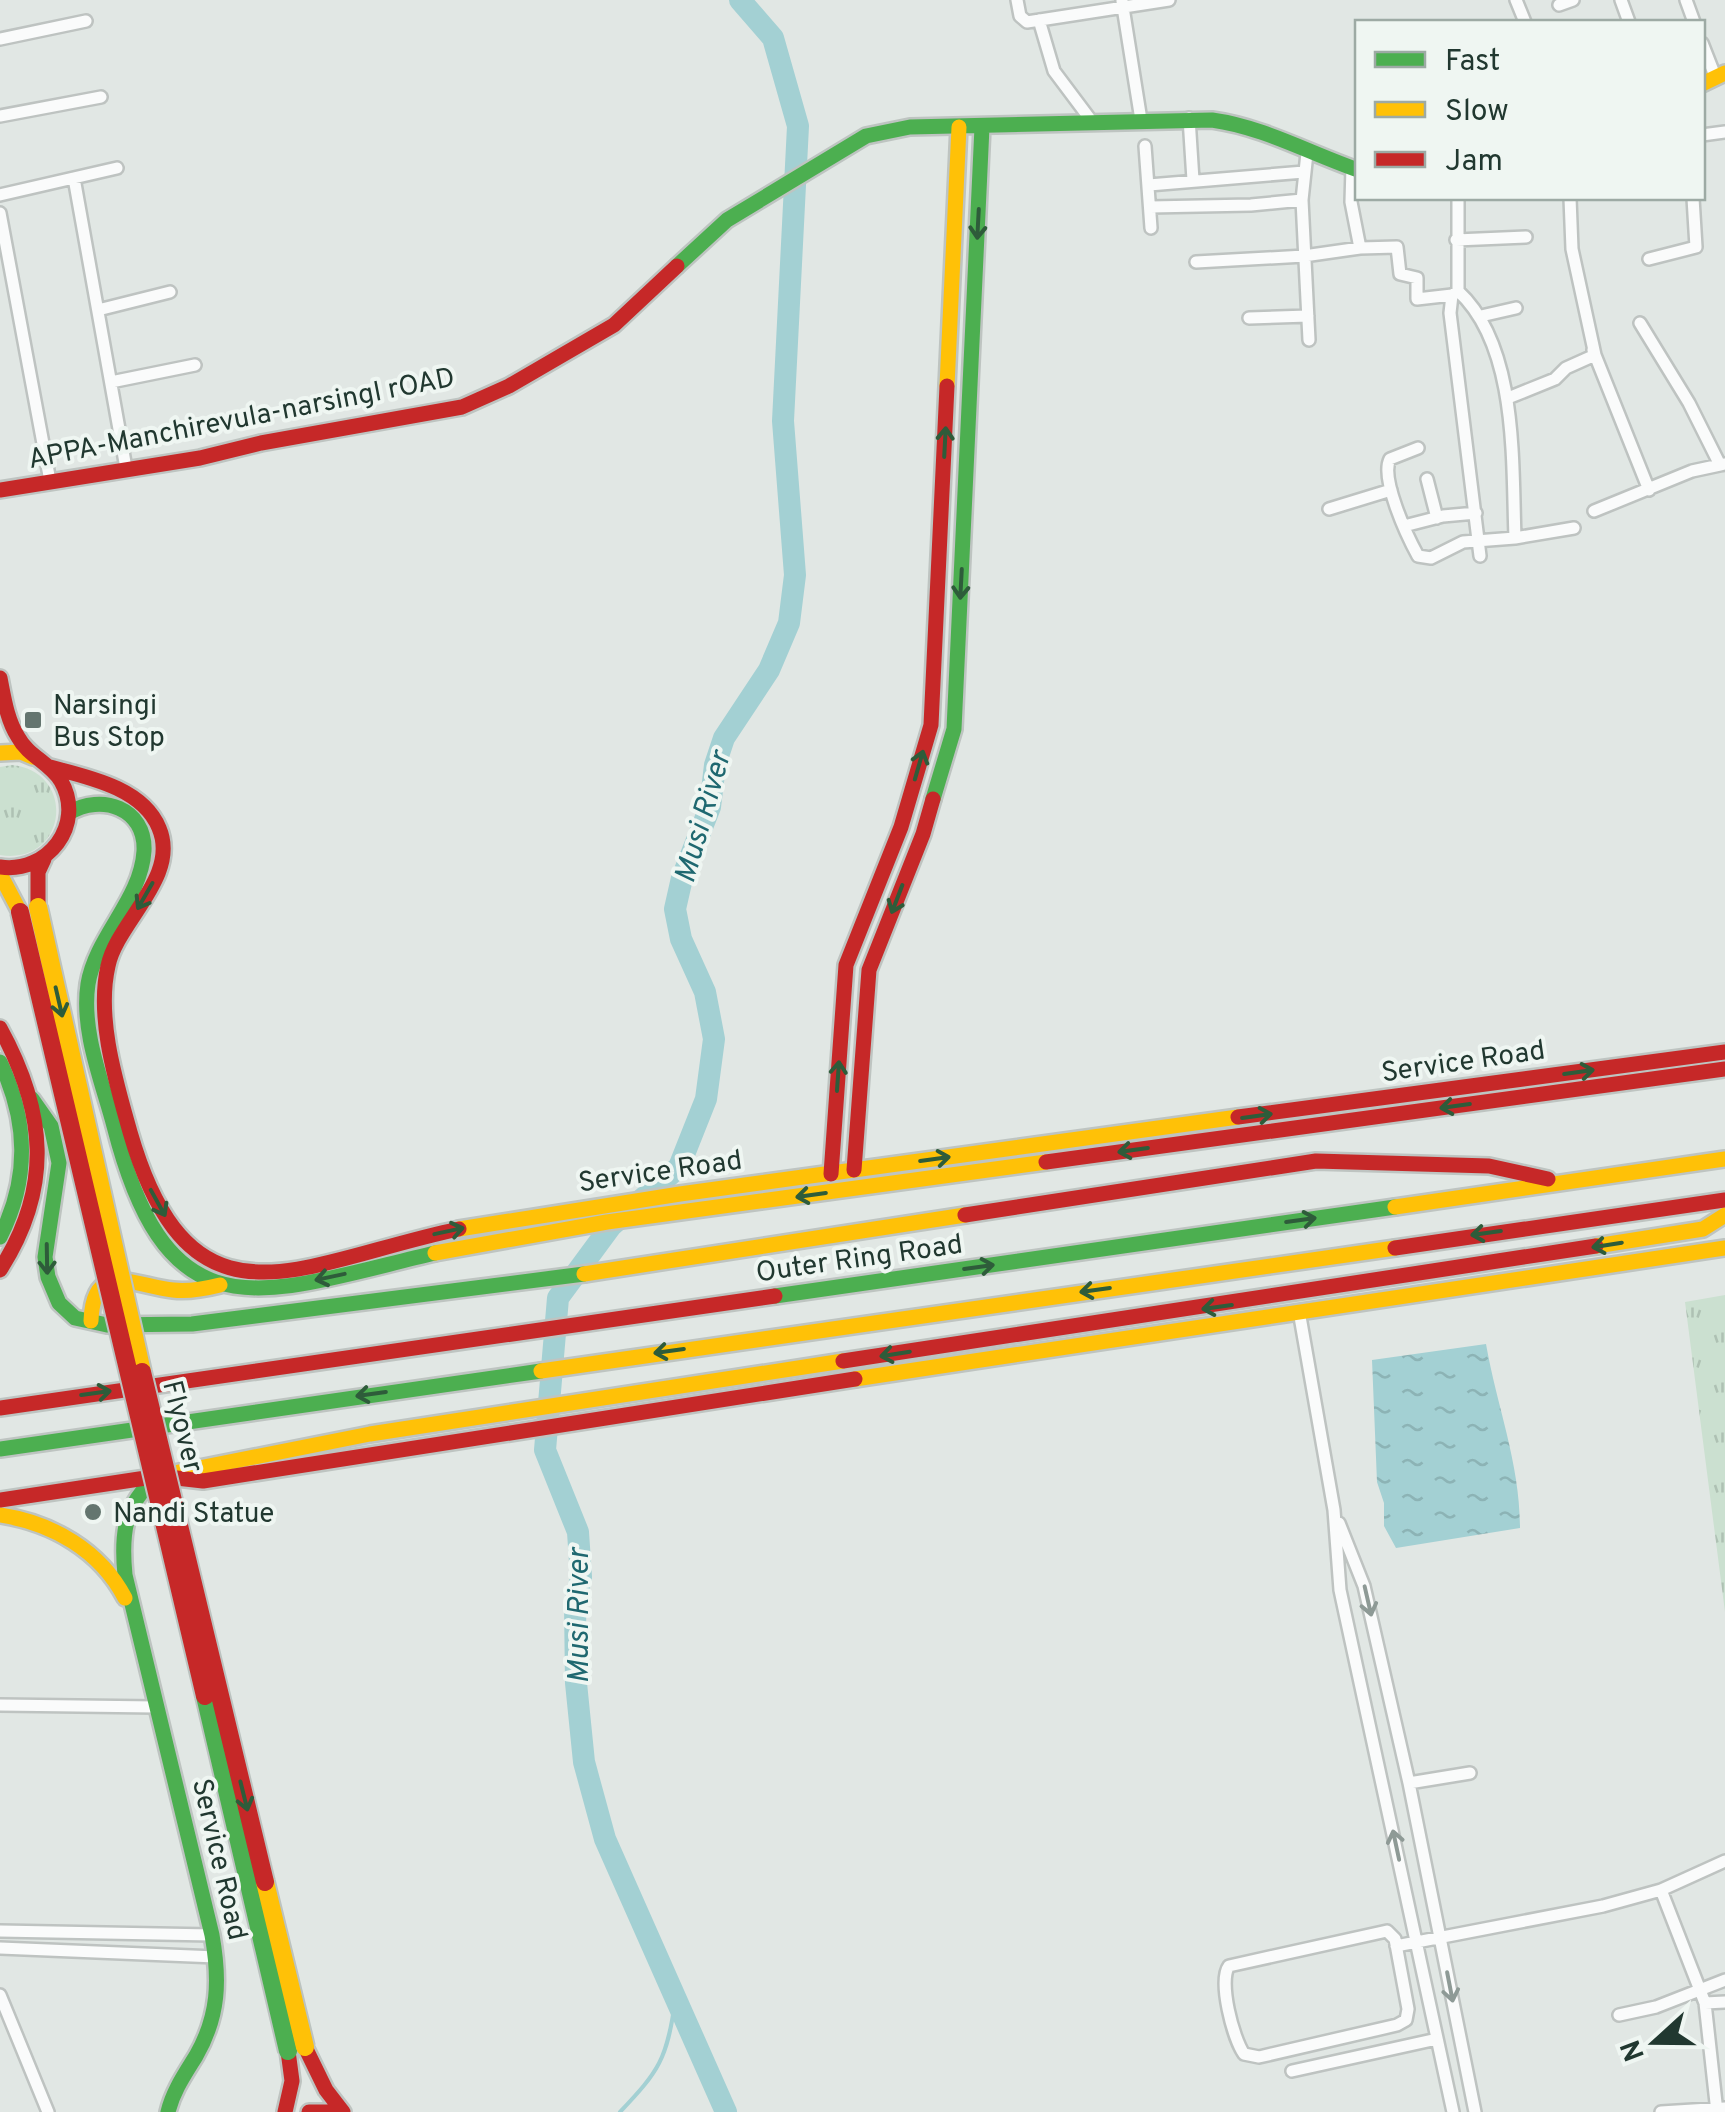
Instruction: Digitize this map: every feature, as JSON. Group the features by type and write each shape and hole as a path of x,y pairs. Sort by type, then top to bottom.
{"main road":[{"name":"APPA-Manchirevula-narsingI rOAD","path":"0,490 200,458 462,406 509,386 614,324 727,220 866,136 894,129 1189,118 1250,126 1307,153 1354,168"},
{"path":"831,1174 846,965 900,826 931,724 959,127"},
{"path":"854,1170 869,970 922,834 954,729 982,127"},
{"path":"0,678 11,722 22,744 44,763 68,796 70,814 57,847 44,859 27,867 0,871"},
{"name":"Service Road","path":"0,753 21,752 101,781 133,796 152,814 158,826 162,840 159,870 114,949 104,983 103,1003 142,1168 166,1218 190,1246 214,1265 228,1270 256,1271 333,1259 430,1235 526,1226 1725,1069"},
{"name":"Service Road","path":"70,814 86,802 110,803 130,814 143,835 138,875 91,967 90,1026 120,1151 140,1207 172,1256 203,1280 256,1288 306,1282 526,1226"},
{"name":"Flyover","path":"29,910 44,859"},
{"name":"Flyover","path":"0,871 29,910 296,2049 285,2112"},
{"path":"0,1028 29,1086 39,1132 38,1172 23,1229 0,1270"},
{"name":"Service Road","path":"771,1191 854,1170 1725,1052"},
{"path":"0,1062 24,1132 24,1162 19,1191 0,1237"},
{"path":"32,1100 50,1126 59,1163 45,1256 48,1277 59,1302 75,1318 108,1325 192,1324 524,1283 1316,1161 1488,1166 1562,1182"},
{"name":"Outer Ring Road","path":"0,1408 1725,1159"},
{"path":"0,1448 1725,1200"},
{"path":"467,1428 651,1390 1360,1286 1703,1229 1725,1215"},
{"path":"0,1500 159,1476 241,1456 736,1399 1725,1248"},
{"path":"91,1321 90,1310 99,1289 118,1279 130,1278 173,1290 220,1285"},
{"name":"Service Road","path":"159,1476 139,1488 129,1504 122,1564 130,1611 212,1935 220,1984 218,2010 206,2040 170,2099 168,2112"},
{"name":"Service Road","path":"0,1514 56,1531 82,1550 122,1590 130,1611"},
{"name":"Flyover","path":"296,2049 343,2112"},
{"path":"309,2112 333,2112"}],"street":[{"path":"1017,0 1023,20 1169,0"},
{"path":"1559,5 1573,0"},
{"path":"1122,4 1141,120"},
{"path":"1039,20 1054,71 1092,123"},
{"path":"0,39 86,21"},
{"path":"1705,52 1714,78"},
{"path":"0,116 101,97"},
{"path":"1189,118 1193,180"},
{"path":"1145,146 1151,228"},
{"path":"1307,153 1302,200 1309,340"},
{"path":"0,194 117,168"},
{"path":"1354,168 1351,202 1360,248"},
{"path":"1149,185 1304,172"},
{"path":"74,178 126,468"},
{"path":"1150,206 1302,200"},
{"path":"1458,200 1455,293 1450,313 1480,556"},
{"path":"1570,200 1572,249 1595,355"},
{"path":"1650,259 1696,247 1692,200"},
{"path":"0,213 50,481"},
{"path":"1456,240 1526,237"},
{"path":"1196,262 1397,247 1400,274 1417,278 1417,299 1455,293"},
{"path":"98,310 170,292"},
{"path":"1455,293 1481,316 1508,398 1515,538"},
{"path":"1481,316 1516,308"},
{"path":"1249,318 1308,316"},
{"path":"1583,322 1649,490"},
{"path":"1594,511 1692,472 1723,465 1640,323"},
{"path":"1508,398 1555,379 1566,368 1595,355"},
{"path":"111,382 195,365"},
{"path":"1418,448 1386,461 1404,526 1423,559 1462,542 1574,528"},
{"path":"1427,478 1438,518"},
{"path":"1329,509 1392,490"},
{"path":"1404,526 1476,513"},
{"path":"1299,1311 1334,1510 1340,1590 1453,2112"},
{"path":"1334,1510 1364,1586 1409,1783 1475,2112"},
{"path":"0,1705 156,1707"},
{"path":"1368,1718 1393,1713"},
{"path":"1409,1783 1470,1773"},
{"path":"1396,1946 1603,1906 1661,1890 1725,1861"},
{"path":"1406,1892 1430,1887"},
{"path":"1660,2112 1720,2109 1703,1997 1661,1890"},
{"path":"0,1931 212,1935"},
{"path":"1387,1931 1393,1934 1400,1969 1408,2009 1402,2023 1259,2057 1244,2054 1239,2047 1224,1980 1229,1966 1387,1931"},
{"path":"0,1948 216,1957"},
{"path":"1400,1969 1422,1965"},
{"path":"1703,1997 1725,1980"},
{"path":"0,1995 48,2112"},
{"path":"1618,2016 1703,1997 1725,2002"},
{"path":"1292,2072 1438,2039"},
{"path":"1445,2074 1466,2069"}],"green space":[{"path":"12,765 33,771 47,784 55,799 56,817 51,833 39,847 22,855 0,855 0,767"},
{"path":"1725,1295 1725,1612 1685,1302"}],"water":[{"path":"1486,1344 1512,1458 1520,1528 1396,1548 1384,1526 1384,1503 1377,1482 1372,1360"}],"waterway":[{"name":"Musi River","path":"726,2112 605,1839 584,1762 576,1683 575,1604 581,1577 578,1532 545,1450 558,1298 611,1226 679,1167 706,1099 714,1039 705,992 681,939 675,909 682,878 710,807 715,765 724,738 769,670 789,623 795,575 783,421 798,126 773,38 740,0"},
{"path":"620,2112 659,2063 669,2037 675,2002"}],"traffic: fast":[{"path":"677,266 727,220 866,136 910,127 1212,120 1268,134 1355,169"},
{"path":"933,799 954,729 982,127"},
{"path":"69,813 94,804 119,808 138,824 143,836 144,851 135,886 93,967 88,984 87,1020 99,1074 136,1195 163,1242 194,1271 230,1286 271,1288 319,1281 435,1253"},
{"path":"0,1062 16,1106 22,1150 17,1193 0,1237"},
{"path":"32,1099 51,1126 59,1163 45,1257 48,1277 59,1303 75,1318 107,1325 192,1324 584,1274"},
{"path":"775,1296 1395,1207"},
{"path":"0,1449 541,1371"},
{"path":"156,1478 137,1499 127,1521 125,1575 212,1935 217,1983 204,2041 168,2112"},
{"path":"205,1696 288,2051"}],"traffic: slow":[{"path":"1705,83 1725,73"},
{"path":"947,386 959,127"},
{"path":"0,753 21,752 33,757"},
{"path":"0,874 20,912"},
{"path":"38,907 142,1372"},
{"path":"459,1229 680,1194 1238,1117"},
{"path":"1395,1207 1725,1159"},
{"path":"435,1253 607,1222 1046,1162"},
{"path":"584,1274 965,1215"},
{"path":"1596,1246 1703,1229 1725,1215"},
{"path":"541,1371 1395,1248"},
{"path":"855,1379 1725,1248"},
{"path":"91,1321 93,1302 107,1283 130,1282 185,1291 220,1285"},
{"path":"159,1476 370,1434 843,1361"},
{"path":"0,1515 38,1525 73,1542 102,1566 125,1598"},
{"path":"265,1882 305,2047"}],"traffic: jam":[{"path":"0,490 200,458 261,443 462,407 509,386 614,325 677,266"},
{"path":"831,1174 846,965 901,827 931,725 947,386"},
{"path":"0,678 14,730 22,744 61,781 69,814 58,843 47,854 33,863 0,867"},
{"path":"50,767 97,780 128,794 141,803 159,828 161,864 114,949 108,966 104,1007 109,1050 130,1132 155,1198 185,1241 219,1264 258,1272 302,1268 459,1229"},
{"path":"854,1170 869,970 933,799"},
{"path":"38,907 38,872 44,859"},
{"path":"20,912 205,1696"},
{"path":"0,1028 27,1090 37,1149 29,1209 0,1270"},
{"path":"1238,1117 1725,1052"},
{"path":"1046,1162 1725,1069"},
{"path":"965,1215 1316,1161 1489,1166 1548,1179"},
{"path":"1395,1248 1725,1200"},
{"path":"843,1361 1596,1246"},
{"path":"0,1408 775,1296"},
{"path":"142,1372 265,1882"},
{"path":"0,1500 159,1476 203,1481 855,1379"},
{"path":"305,2047 326,2090 343,2112"},
{"path":"285,2112 292,2081 288,2051"},
{"path":"309,2112 333,2112"}],"place":[{"name":"Narsingi Bus Stop","path":"33,720"},
{"name":"Nandi Statue","path":"93,1512"}]}
